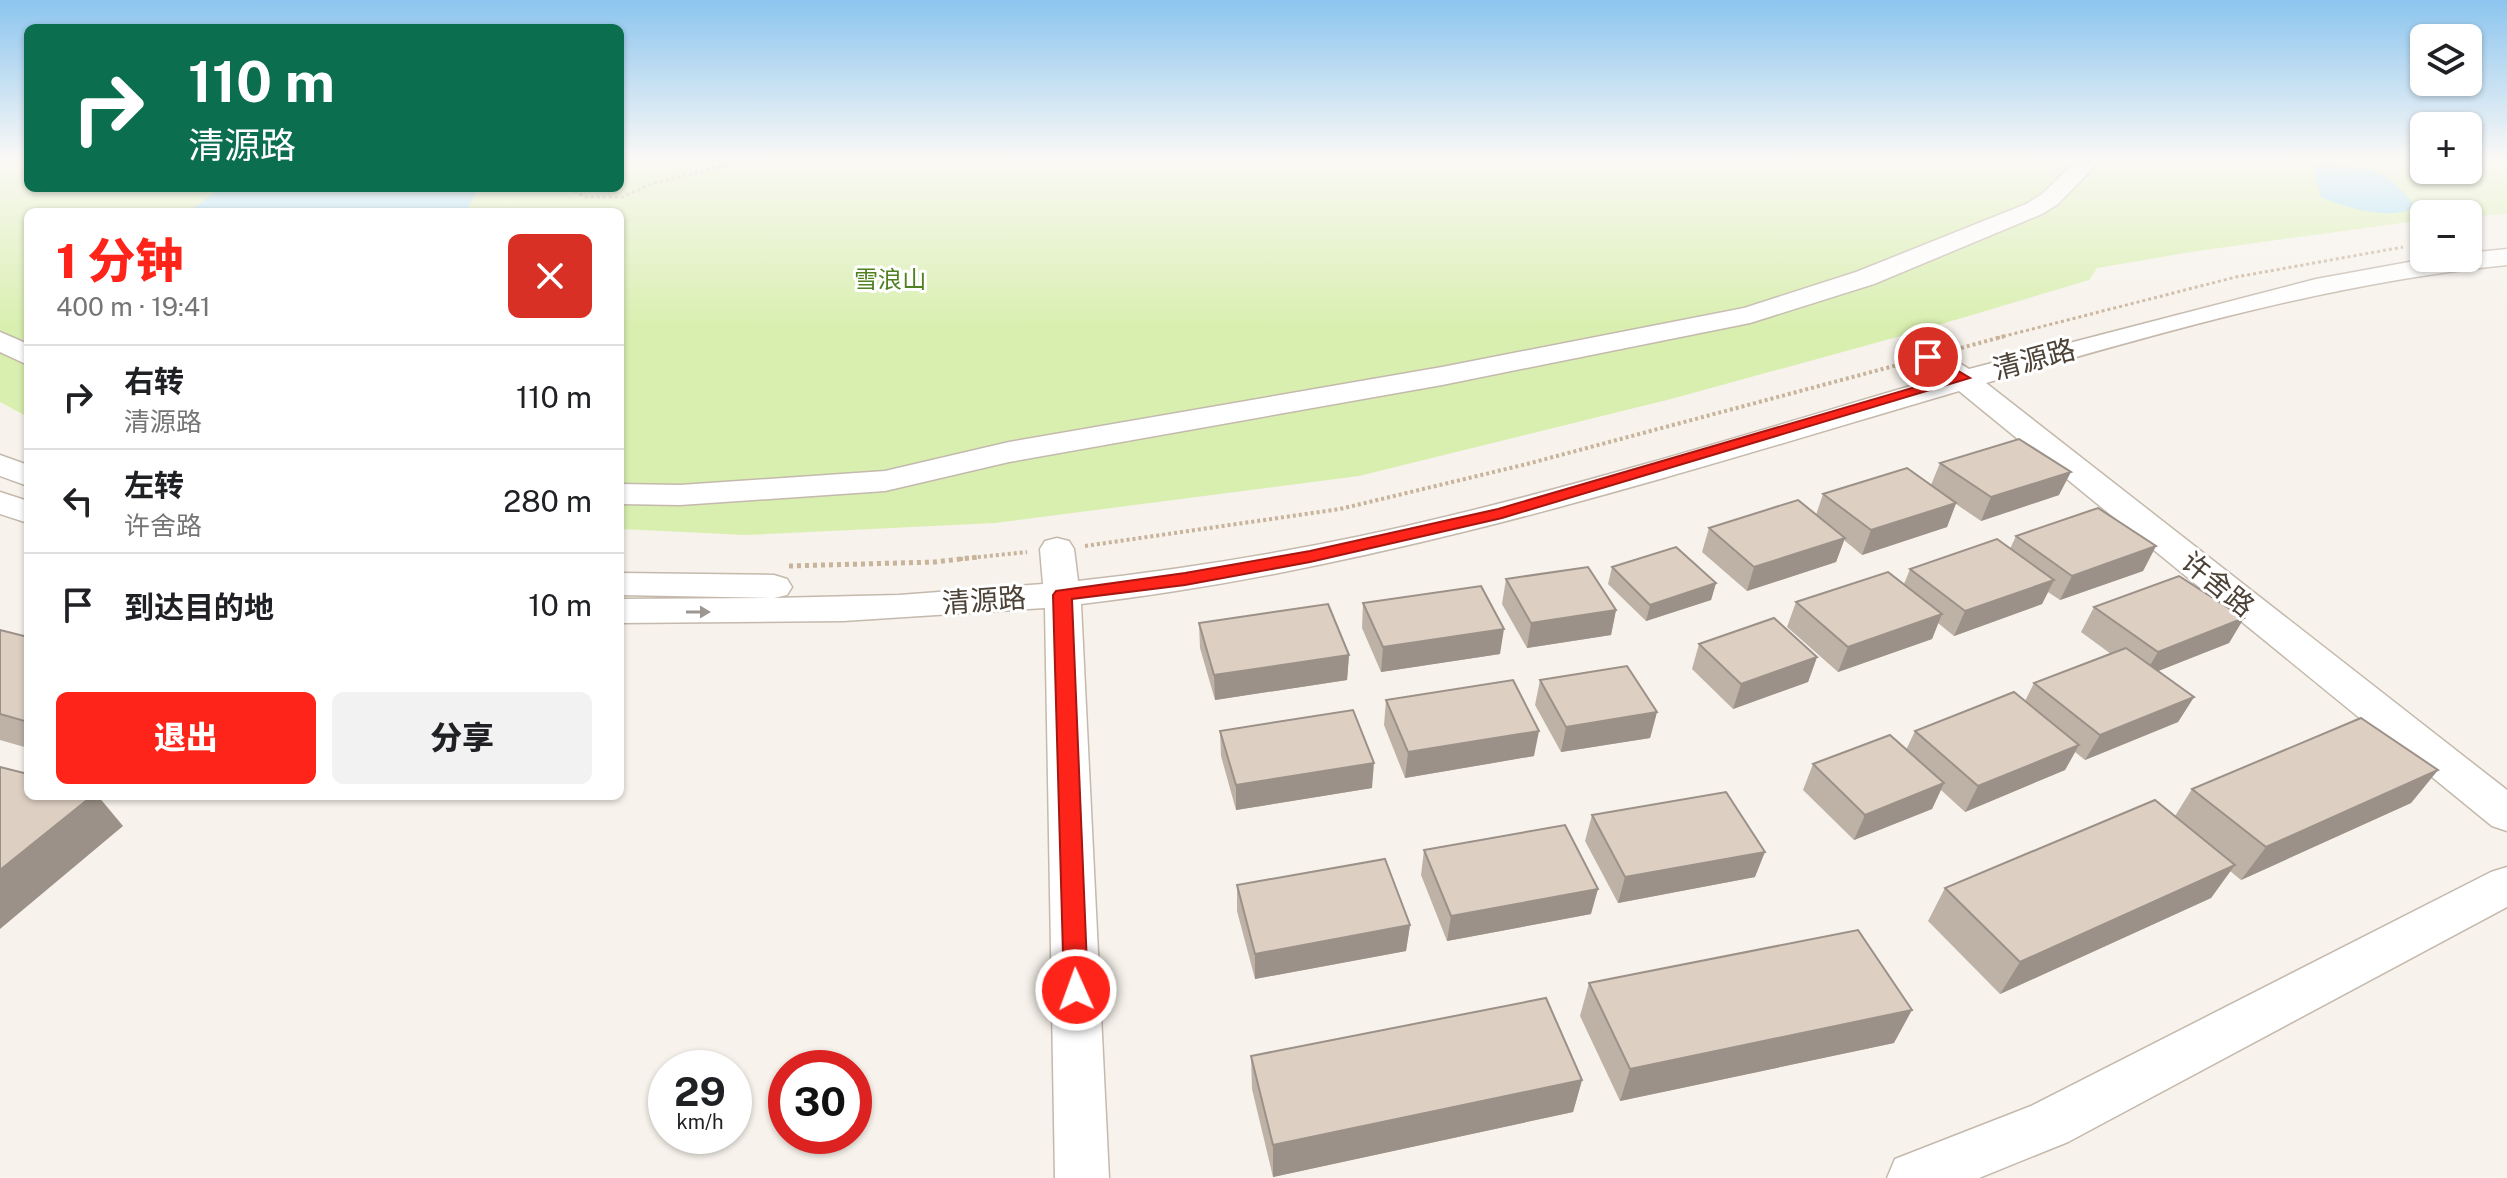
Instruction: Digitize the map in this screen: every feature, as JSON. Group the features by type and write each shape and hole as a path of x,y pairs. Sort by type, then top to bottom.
{"street":[{"path":"624,494 680,495 885,481 1009,452 1442,376 1750,315 1865,278 2019,215"},
{"path":"2482,246 2507,243"},
{"name":"清源路","path":"624,584 763,588 921,586 1060,573 1185,579 1310,556 1502,513 1944,366 2304,273 2410,250"},
{"name":"清源路","path":"1944,366 2285,292 2507,257"},
{"name":"许舍路","path":"1944,366 2507,814"},
{"path":"0,502 24,511"},
{"path":"1060,573 1082,1178"},
{"name":"清源路","path":"624,611 857,608 1060,573"},
{"path":"1914,1178 2049,1124 2507,885"}],"path":[{"name":"清源路","path":"778,566 935,562 1060,573 1149,539 1340,509 1944,366 2218,279 2318,258 2410,250"}],"green space":[{"path":"0,215 24,215 24,415 0,402"},
{"name":"雪浪山","path":"624,215 2410,215 2410,222 2097,268 2089,280 1908,334 1671,399 1359,476 995,523 747,535 624,529"}],"building":[{"path":"2019,439 2071,472 1991,497 1940,463"},
{"path":"1907,468 1956,503 1871,530 1823,494"},
{"path":"1798,500 1845,538 1754,567 1709,528"},
{"path":"2098,508 2156,546 2072,576 2016,536"},
{"path":"1997,539 2054,580 1965,611 1910,569"},
{"path":"1676,547 1716,583 1650,605 1612,567"},
{"path":"1588,567 1616,610 1531,623 1506,579"},
{"path":"1888,572 1942,614 1848,647 1796,602"},
{"path":"2179,576 2244,618 2158,652 2094,607"},
{"path":"1481,586 1504,629 1383,647 1363,603"},
{"path":"1328,604 1349,655 1214,675 1199,623"},
{"path":"1774,618 1817,657 1741,684 1699,644"},
{"path":"0,630 24,636 24,721 0,714"},
{"path":"2126,648 2194,697 2100,735 2034,683"},
{"path":"1627,666 1657,712 1566,727 1540,680"},
{"path":"1513,680 1539,731 1408,752 1386,700"},
{"path":"2014,692 2079,745 1978,786 1915,731"},
{"path":"1353,710 1374,763 1236,785 1220,731"},
{"path":"2361,718 2438,770 2266,847 2192,789"},
{"path":"1890,735 1944,783 1865,815 1813,764"},
{"path":"0,767 24,773 24,800 87,800 0,870"},
{"path":"1726,792 1765,852 1625,877 1592,815"},
{"path":"2155,800 2235,865 2020,962 1945,888"},
{"path":"1565,825 1598,889 1451,916 1424,850"},
{"path":"1385,859 1410,925 1255,954 1237,885"},
{"path":"1858,930 1912,1010 1630,1069 1589,983"},
{"path":"1546,998 1582,1080 1273,1145 1251,1056"}],"route":[{"path":"1076,990 1062,595 1185,579 1310,556 1502,513 1962,378 1928,357"}]}
